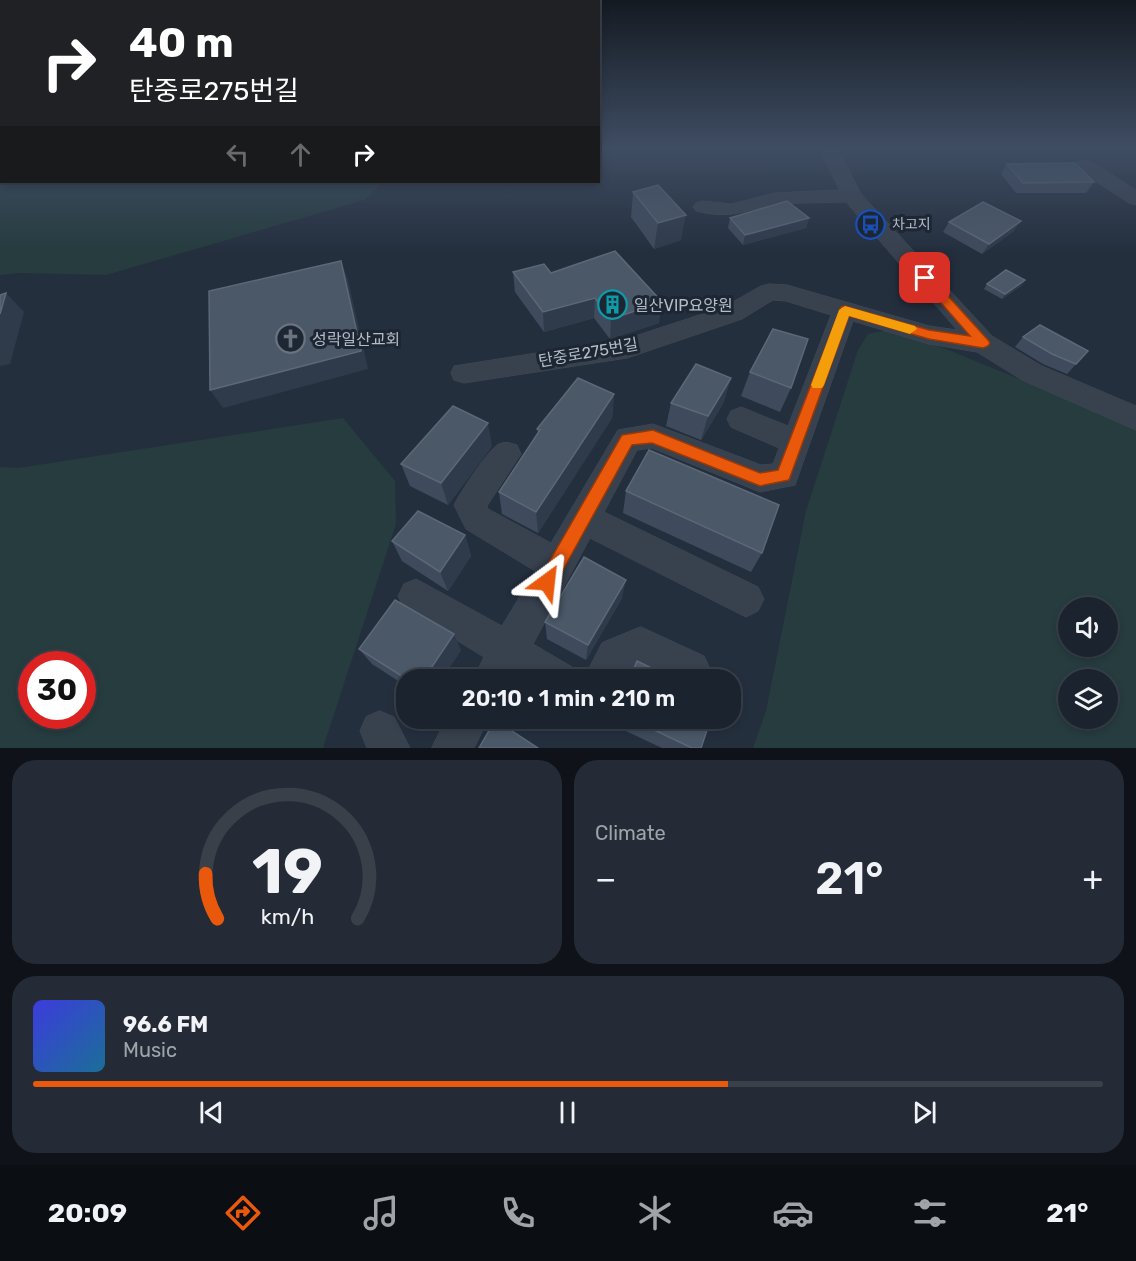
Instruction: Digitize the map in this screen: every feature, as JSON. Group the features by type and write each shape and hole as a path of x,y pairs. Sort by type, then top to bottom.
{"street":[{"name":"탄중로275번길","path":"845,182 852,196 983,343 1032,373 1136,418"},
{"path":"1110,182 1136,199"},
{"path":"703,207 731,210 775,199 852,196"},
{"name":"탄중로275번길","path":"464,373 627,348 733,313 769,292 787,293 929,335 983,343"},
{"path":"500,665 628,439 653,436 760,479 784,476 845,310"},
{"path":"741,419 796,442"},
{"path":"506,454 470,505 477,519 557,565"},
{"path":"583,518 746,599"},
{"path":"416,596 500,665 516,669"},
{"path":"608,669 615,656 641,645 691,669"},
{"path":"452,748 463,729"}],"green space":[{"path":"0,183 383,183 364,200 106,275 20,273 0,275"},
{"path":"887,330 946,349 1136,427 1136,748 753,748 766,711 806,511 858,350 868,334"},
{"path":"343,418 395,481 396,524 323,748 0,748 0,467 18,468"}],"building":[{"path":"1022,182 1094,182 1023,183"},
{"path":"658,185 686,215 658,223 633,192"},
{"path":"787,201 809,218 745,235 730,218"},
{"path":"983,202 1021,221 989,244 949,222"},
{"path":"615,251 662,302 611,319 595,298 543,312 513,272 544,264 551,273"},
{"name":"성락일산교회","path":"341,261 361,351 210,390 209,291"},
{"path":"1006,270 1025,280 1005,294 987,284"},
{"path":"6,293 0,314 0,295"},
{"path":"1040,325 1088,351 1076,364 1052,354 1023,337"},
{"path":"773,329 808,339 791,388 750,372"},
{"path":"696,364 731,378 708,416 671,403"},
{"path":"578,378 614,394 536,512 499,492 540,430 537,429"},
{"path":"453,406 488,423 441,483 401,464"},
{"path":"649,450 779,505 762,553 626,491"},
{"path":"418,511 465,535 440,572 392,541"},
{"path":"584,557 626,580 588,645 545,622"},
{"path":"395,600 454,634 430,669 396,669 396,672 359,649"},
{"path":"637,661 653,669 634,669"},
{"path":"490,729 509,729 538,748 479,748"},
{"path":"652,729 707,729 701,748 692,748"}],"slow traffic":[{"path":"818,385 845,310 910,329"}],"place":[{"name":"차고지","path":"871,224"},
{"name":"일산VIP요양원","path":"613,305"},
{"name":"성락일산교회","path":"291,339"}],"route":[{"path":"547,582 628,439 653,436 760,479 784,476 845,310 929,335 983,343 925,278"}]}
